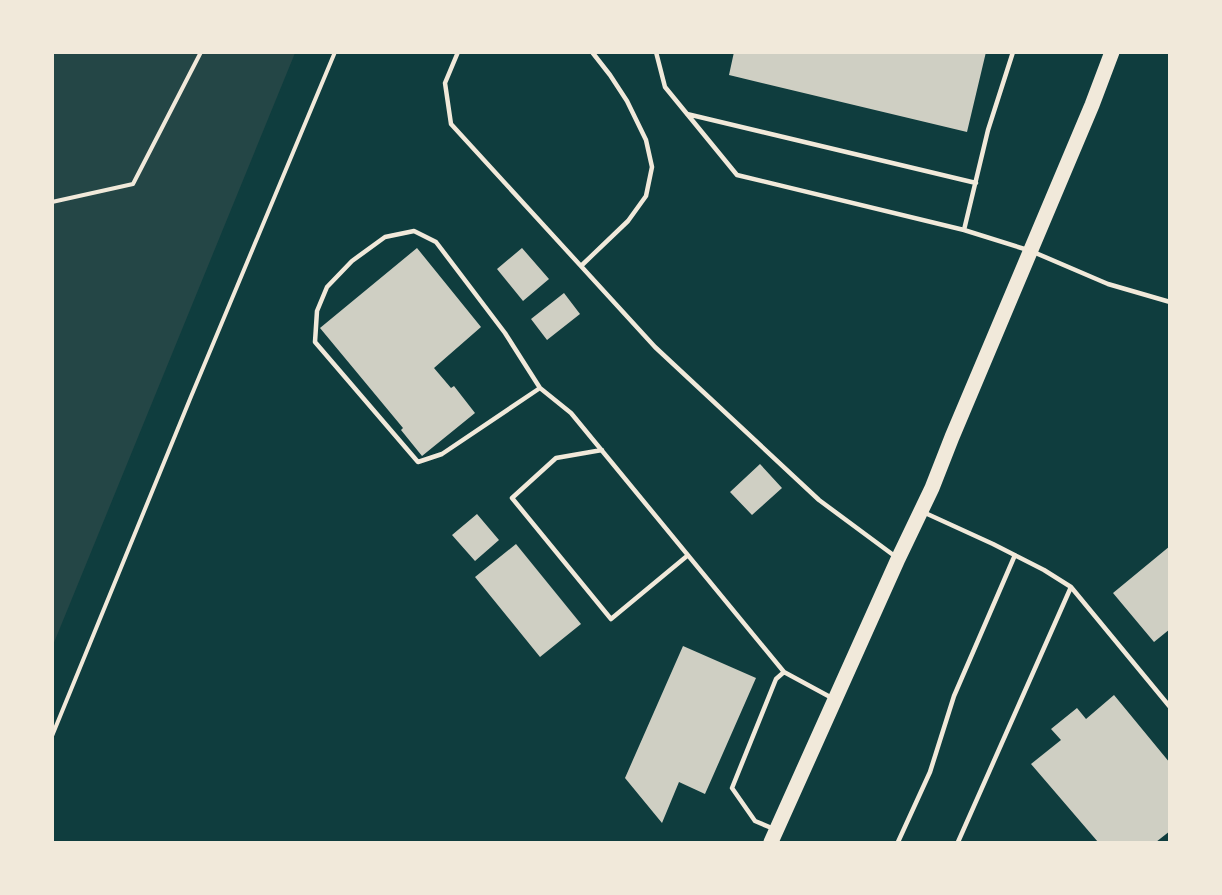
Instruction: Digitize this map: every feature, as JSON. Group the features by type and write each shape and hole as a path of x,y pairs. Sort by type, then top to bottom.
{"main road":[{"path":"774,836 921,512 1092,105 1112,52"}],"lane":[{"path":"459,52 446,83 452,124 655,347 828,507 898,559"},
{"path":"581,266 627,221 646,196 652,167 646,140 627,102 592,52"},
{"path":"656,52 665,87 737,175 964,230 1031,251 1108,284 1170,302"},
{"path":"964,230 988,130 1013,52"},
{"path":"687,114 975,183"},
{"path":"540,388 442,454 418,462 315,342 317,310 327,287 352,261 385,237 414,231 436,242 505,333 540,388 571,413 784,672 835,700"},
{"path":"602,450 556,458 512,498 611,620 687,555"},
{"path":"921,512 1015,555 1071,587 1170,707"},
{"path":"898,843 930,772 954,696 1015,555"},
{"path":"958,843 1071,587"},
{"path":"774,836 755,821 732,788 776,680 784,672"}],"path":[{"path":"52,202 133,184 201,52"},
{"path":"52,736 335,52"}],"shaded area":[{"path":"53,53 295,53 53,645"}],"building":[{"path":"734,52 986,52 967,132 729,75"},
{"path":"417,248 481,327 434,368 451,388 454,386 475,413 422,456 401,430 403,428 320,328"},
{"path":"522,248 549,279 523,301 497,269"},
{"path":"564,293 580,314 547,340 531,319"},
{"path":"760,464 782,488 752,515 730,492"},
{"path":"477,514 499,540 475,561 452,535"},
{"path":"516,544 581,624 540,657 475,577"},
{"path":"1170,546 1170,629 1154,642 1113,593"},
{"path":"683,646 756,678 705,794 679,782 662,823 625,778"},
{"path":"1114,695 1170,763 1170,831 1156,842 1098,842 1031,764 1061,740 1051,729 1077,708 1086,719"}]}
